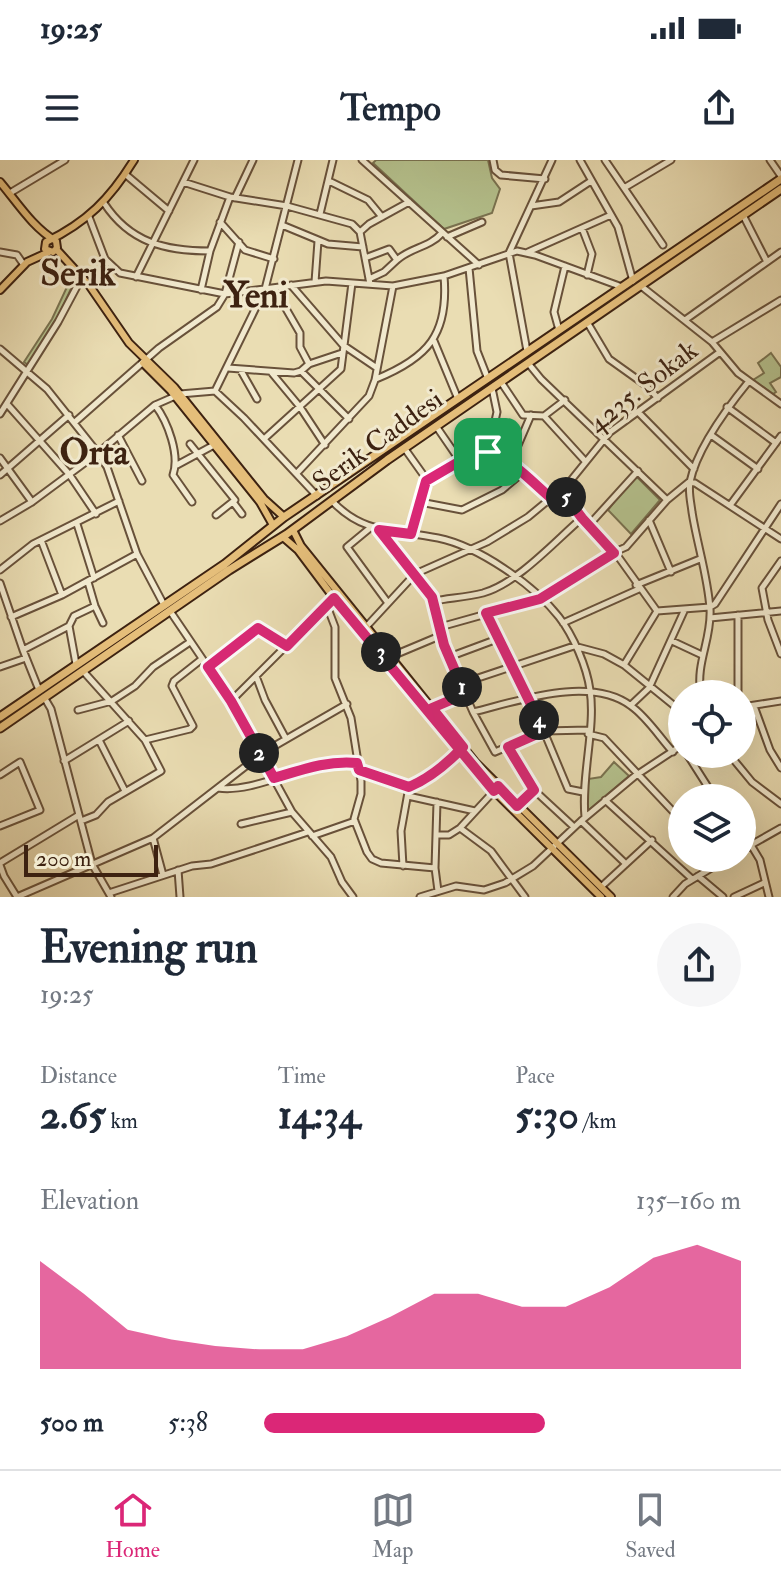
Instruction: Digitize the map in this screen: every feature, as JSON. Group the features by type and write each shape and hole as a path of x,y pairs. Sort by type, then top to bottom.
{"highway":[{"name":"Serik Caddesi","path":"0,728 76,664 283,537 587,322 781,178"},
{"name":"Serik Caddesi","path":"0,717 83,671 284,517 559,330 781,189"},
{"path":"284,517 292,523 293,530"},
{"path":"273,525 283,537"}],"main road":[{"path":"0,290 45,244 89,217 104,203 131,161"},
{"path":"1,185 42,233 52,239 54,249"},
{"path":"32,259 54,249 74,226"},
{"path":"42,233 45,244 82,277 144,361 177,394 264,499 284,517"},
{"path":"177,394 260,502 273,525"},
{"path":"293,530 303,549 392,656 461,749"},
{"path":"283,537 298,550 334,598 496,788 611,897"},
{"path":"496,788 517,806 601,897"}],"street":[{"path":"10,193 65,160"},
{"path":"136,277 194,160"},
{"path":"201,290 220,222 253,160"},
{"path":"215,391 265,289 298,160"},
{"path":"320,214 333,160"},
{"path":"493,160 495,170 501,175 545,179"},
{"path":"527,352 509,253 552,160"},
{"path":"580,160 611,215 637,283 712,342 734,369 778,397 781,404"},
{"path":"605,160 663,245"},
{"path":"624,188 671,160"},
{"path":"770,160 781,178"},
{"path":"366,161 479,265"},
{"path":"125,174 169,211"},
{"path":"329,181 368,200 382,217"},
{"path":"531,206 559,202 591,181"},
{"path":"183,182 232,198 287,206 352,224 360,232 369,281"},
{"path":"360,232 409,202"},
{"path":"104,203 119,223 153,244 177,251 210,251"},
{"path":"526,253 611,215"},
{"path":"743,215 767,262"},
{"path":"89,217 105,259 120,273 225,294 315,282 369,281 393,286 444,276 509,253 526,253 623,288"},
{"path":"220,222 245,250 274,259"},
{"path":"369,281 406,252 482,222"},
{"path":"282,225 318,241 363,247"},
{"path":"582,228 592,254 587,275"},
{"path":"315,282 318,241"},
{"path":"75,422 144,361 217,307 225,294 239,242"},
{"path":"365,258 389,249 397,260"},
{"path":"0,252 17,255 24,265"},
{"path":"685,320 779,254 781,262"},
{"path":"559,330 554,312 565,266"},
{"path":"469,268 477,351 488,379"},
{"path":"375,380 402,369 423,354 434,341 446,303 444,276"},
{"path":"0,414 82,277"},
{"path":"264,439 341,369 352,282"},
{"path":"291,285 343,345 377,368"},
{"path":"297,473 369,396 375,380 393,286"},
{"path":"274,288 300,333 300,347 309,364"},
{"path":"712,342 781,300"},
{"path":"587,322 609,359 658,398"},
{"path":"434,341 458,400"},
{"path":"0,361 3,351 28,371 75,422 98,453 107,467 137,554 167,608 231,701 292,812 331,857 342,882 353,897"},
{"name":"4235. Sokak","path":"367,626 415,574 519,523 561,490 604,437 720,352"},
{"path":"228,368 301,371 309,364 342,353"},
{"path":"528,363 667,500"},
{"path":"240,369 257,399"},
{"path":"301,371 349,419"},
{"path":"271,372 300,407 325,445"},
{"path":"700,680 710,607 690,481 727,407 749,381"},
{"path":"501,382 523,415 544,416 565,400"},
{"path":"488,452 497,412 492,388"},
{"path":"0,521 32,502 98,453 155,405 177,394 215,391 317,496"},
{"path":"7,404 69,474 96,514"},
{"path":"155,405 164,417 177,465 173,475 192,502"},
{"path":"727,407 776,443"},
{"path":"638,412 694,469"},
{"path":"0,475 69,415"},
{"path":"510,464 531,415"},
{"path":"544,416 585,461"},
{"path":"436,426 460,461"},
{"path":"118,435 142,481"},
{"path":"711,435 758,469"},
{"path":"731,504 781,436"},
{"path":"190,444 235,500 233,502 242,514"},
{"path":"177,465 214,445"},
{"path":"405,449 427,480"},
{"path":"411,534 427,480 460,461 488,452 497,454 551,498"},
{"path":"0,458 32,502"},
{"path":"589,525 638,471"},
{"path":"420,502 462,510 502,490 521,474"},
{"path":"690,481 731,504 781,539"},
{"path":"440,627 540,599 626,547 667,500 690,481"},
{"path":"561,490 657,611"},
{"path":"0,570 41,540 119,501"},
{"path":"332,501 350,519 371,528 442,539 471,549 514,577 563,623 591,692 583,819 626,864"},
{"path":"216,515 233,502"},
{"path":"657,611 715,604 781,504"},
{"path":"434,601 484,593 514,577 582,518"},
{"path":"649,520 671,572"},
{"path":"77,524 95,606 103,623"},
{"path":"371,528 347,547 388,603"},
{"path":"379,530 434,601 449,657 495,752 544,731 589,732 604,738 668,807"},
{"path":"41,540 62,595"},
{"path":"11,617 62,595 137,554"},
{"path":"563,623 700,559"},
{"path":"781,561 762,588 781,654"},
{"path":"0,583 26,658 51,709 92,864 110,895 178,870 211,864 355,821"},
{"path":"231,701 334,598"},
{"path":"23,650 69,626 74,616 95,606"},
{"path":"327,606 335,627 335,678 353,726 361,794 355,821 369,856 376,861 403,866 435,868"},
{"path":"631,705 649,688 685,609"},
{"path":"624,665 657,611"},
{"path":"710,618 781,611"},
{"path":"486,613 530,698 568,789 583,792"},
{"path":"738,615 738,680"},
{"path":"69,626 76,664"},
{"path":"208,667 258,628 287,646"},
{"path":"392,656 442,635"},
{"path":"449,657 500,638"},
{"path":"672,641 702,655"},
{"path":"78,710 112,701 190,642"},
{"path":"460,684 574,646 604,654 624,665 668,702"},
{"path":"0,667 26,658"},
{"path":"145,740 193,726 172,686 202,659"},
{"path":"83,671 145,740 161,771 108,802 96,815 80,818 0,864 2,877 17,897 153,838 261,756 347,704"},
{"path":"256,676 286,739"},
{"path":"473,712 530,698 591,692 631,705 668,746"},
{"path":"432,708 465,694"},
{"path":"756,706 781,701"},
{"path":"756,712 770,750 781,768"},
{"path":"64,761 129,721"},
{"path":"99,740 125,791"},
{"path":"508,747 534,790 574,827"},
{"path":"409,787 441,769 461,749"},
{"path":"420,897 461,886 484,890 512,879 533,866 605,800 668,755"},
{"path":"0,775 20,762 40,810 0,826"},
{"path":"217,788 274,778 335,762 358,766 409,787"},
{"path":"740,768 752,782 781,804"},
{"path":"403,866 401,831 409,787"},
{"path":"436,835 449,835 460,828 496,788"},
{"path":"517,806 534,790"},
{"path":"408,796 475,811"},
{"path":"605,800 695,878 723,897"},
{"path":"437,802 435,868 438,891"},
{"path":"241,824 292,812"},
{"path":"460,828 491,851 525,897"},
{"path":"756,842 781,828"},
{"path":"153,838 163,875"},
{"path":"601,887 652,840"},
{"path":"756,853 769,897"},
{"path":"178,870 180,897"},
{"path":"673,897 703,872"},
{"path":"734,897 764,883"}],"green space":[{"path":"376,160 488,160 492,178 500,189 492,213 444,229 373,163"},
{"path":"73,274 77,276 53,327 28,365 24,362 52,319"},
{"path":"771,353 781,367 781,377 770,383 776,392 773,394 753,380 764,373 758,363"},
{"path":"634,477 660,500 631,534 608,510"},
{"path":"614,762 629,776 589,810 586,809 588,779 601,777"}],"district":[{"name":"Serik","path":"78,273"},
{"name":"Yeni","path":"256,295"},
{"name":"Orta","path":"94,452"}],"route":[{"path":"488,452 467,457 426,481 411,534 379,530 434,601 444,645 465,694 432,708 463,747 459,751 441,769 409,787 359,770 357,763 344,761 274,778 208,667 258,628 287,646 334,598 384,656 459,751 482,779 494,791 498,786 517,806 534,790 508,747 544,731 486,613 540,599 614,553 561,490 551,498 497,454 488,452"}]}
